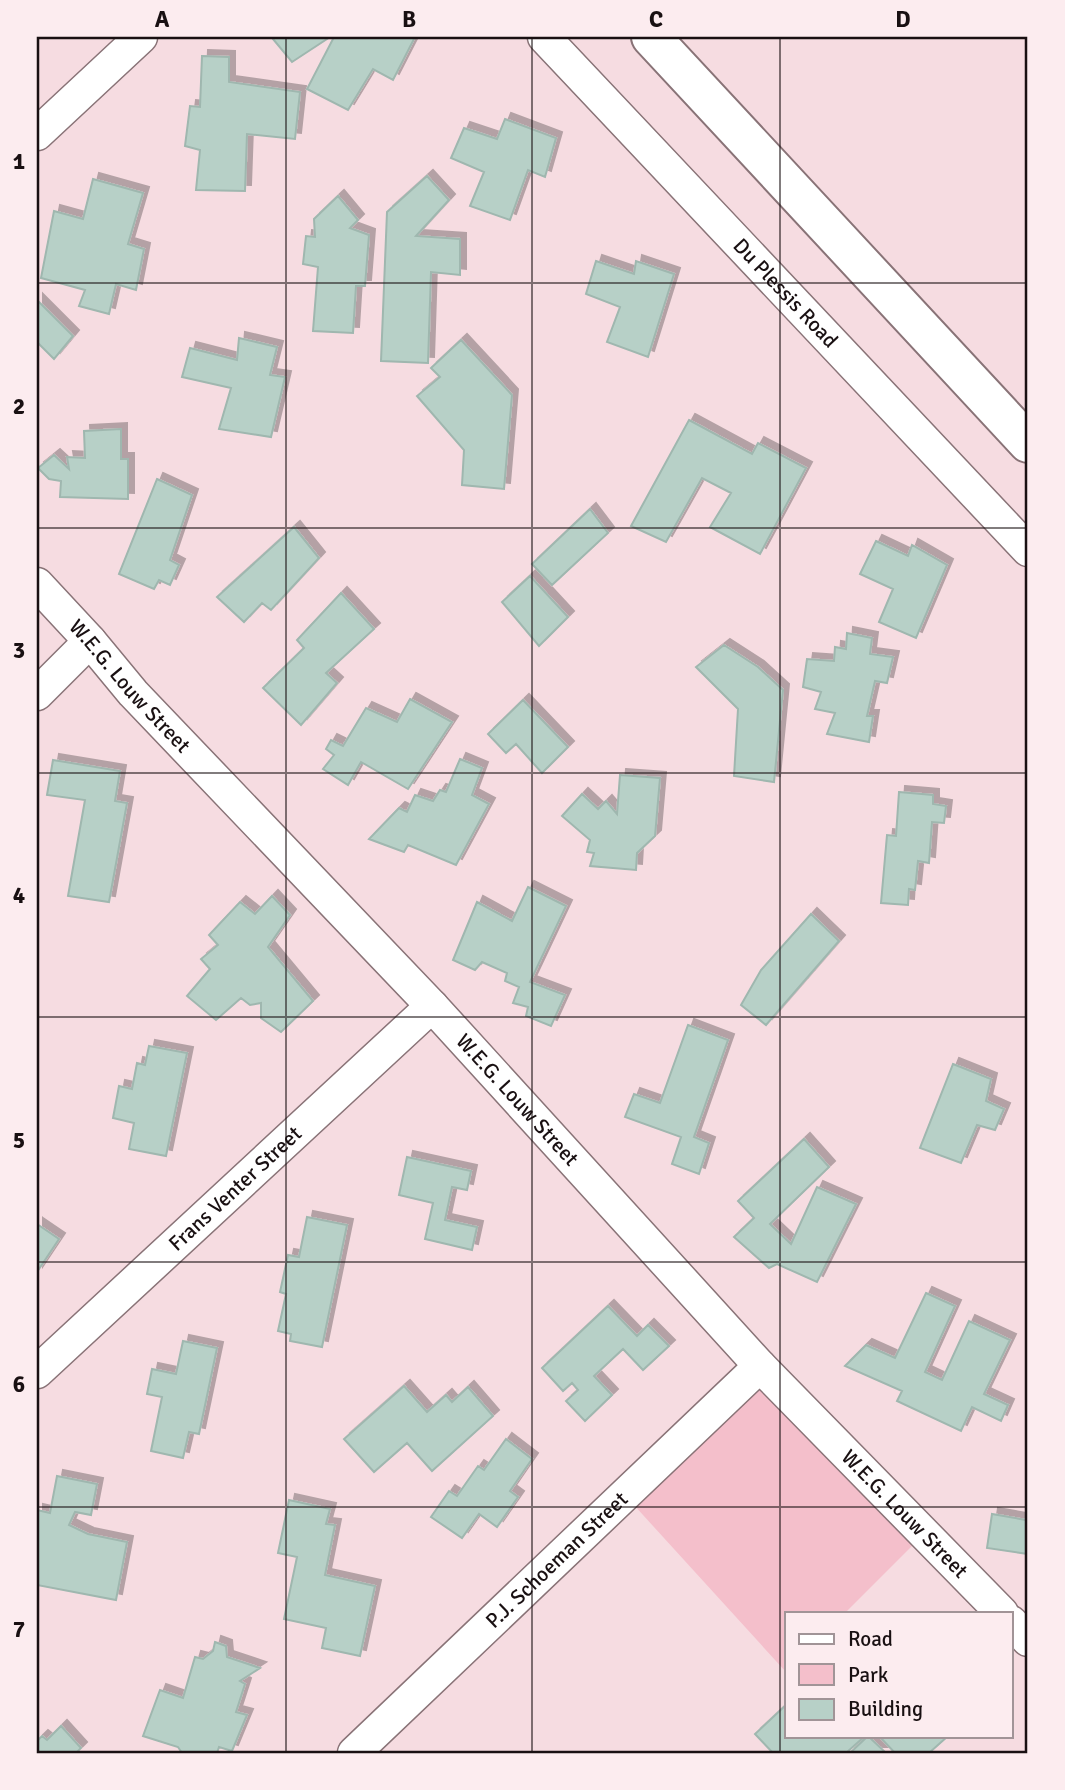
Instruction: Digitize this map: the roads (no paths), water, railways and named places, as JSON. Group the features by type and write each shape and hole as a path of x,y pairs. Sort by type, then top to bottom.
{"street":[{"path":"37,134 141,37"},
{"name":"Du Plessis Road","path":"544,37 1028,550"},
{"path":"651,37 1028,443"},
{"name":"W.E.G. Louw Street","path":"37,584 133,693 432,1006 760,1366 1001,1612"},
{"path":"37,694 90,641"},
{"name":"Frans Venter Street","path":"37,1372 432,1006"},
{"name":"P.J. Schoeman Street","path":"354,1753 760,1366"},
{"path":"1012,1623 1028,1640"}]}
